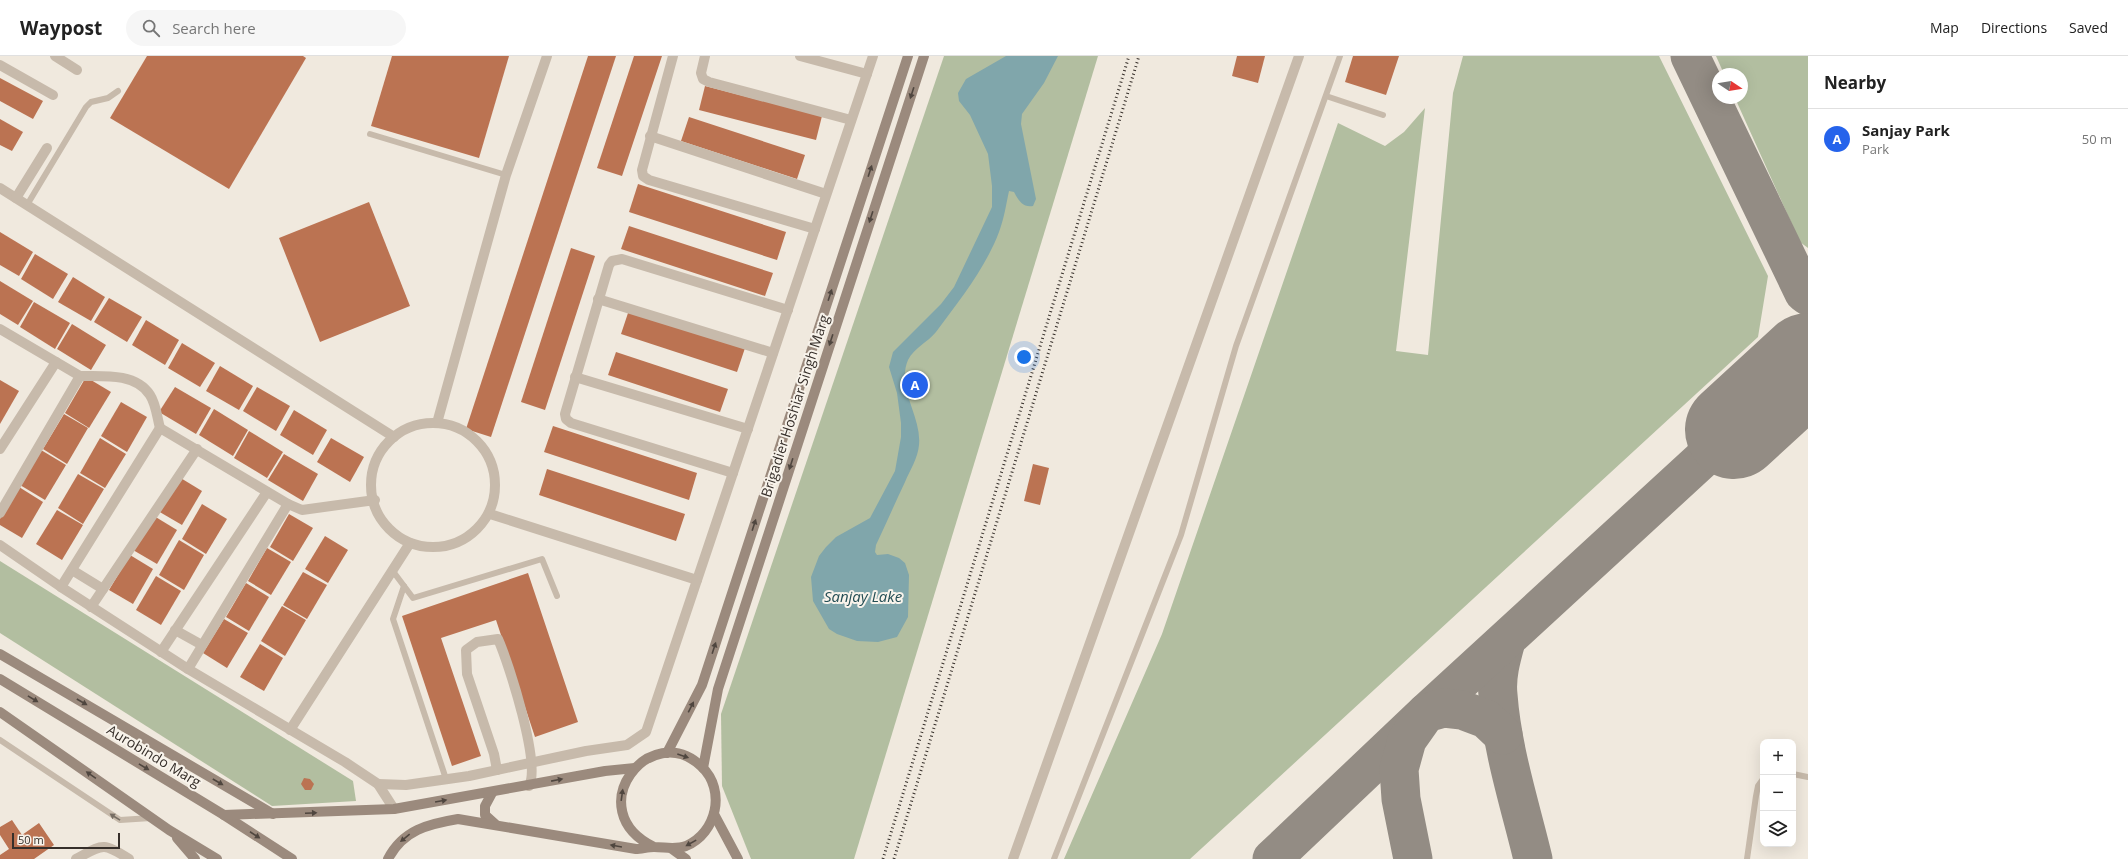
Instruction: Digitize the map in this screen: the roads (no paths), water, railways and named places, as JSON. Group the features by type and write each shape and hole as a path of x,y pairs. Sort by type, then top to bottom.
{"street":[{"path":"55,56 77,70"},
{"path":"437,423 506,175 547,56"},
{"path":"673,56 650,136 642,170 643,176 649,180 814,229"},
{"path":"706,56 701,73 703,79 709,82 851,120"},
{"path":"800,56 867,74"},
{"path":"378,784 392,786 446,779 586,751 627,745 646,732 873,56"},
{"name":"Brigadier Hoshiar Singh Marg","path":"667,753 702,685 908,56"},
{"name":"Brigadier Hoshiar Singh Marg","path":"703,768 718,689 924,56"},
{"path":"1013,859 1299,56"},
{"path":"0,66 53,95"},
{"path":"650,136 826,194"},
{"path":"16,198 47,148"},
{"path":"0,188 394,437"},
{"path":"733,473 571,423 566,419 565,414 575,377 609,265 612,261 622,259 788,310"},
{"path":"598,299 773,353"},
{"path":"0,329 80,376 115,377 132,380 144,386 151,396 160,428 288,504 302,510 375,500"},
{"path":"0,449 56,362"},
{"path":"0,513 80,376"},
{"path":"575,377 748,429"},
{"path":"437,423 458,428 470,435 485,451 494,473 494,493 490,514 471,535 445,547 424,547 410,543 395,534 381,518 371,489 374,468 384,448 394,437 413,426 437,423"},
{"path":"61,588 160,428"},
{"path":"91,607 196,449"},
{"path":"161,652 267,492"},
{"path":"188,669 288,504"},
{"path":"490,514 697,580"},
{"path":"290,730 410,543"},
{"path":"0,545 61,588 188,669 346,762 378,784 394,809"},
{"path":"72,570 103,588"},
{"path":"175,630 202,645"},
{"path":"497,770 494,754 467,674 466,650 476,642 498,639 513,682 530,744 533,770 529,786"},
{"name":"Aurobindo Marg","path":"0,654 272,814"},
{"name":"Aurobindo Marg","path":"0,679 224,815 292,859"},
{"path":"1,714 169,830 217,859"},
{"path":"388,859 392,850 407,836 429,824 458,819 495,824 636,849 654,847 672,849 686,846 699,838 708,827 714,814 716,798 712,782 703,768 687,757 667,753 650,757 635,768 626,779 622,792 621,806 625,820 632,832 642,841 654,847"},
{"path":"224,815 394,809 492,793 605,771 635,768"},
{"path":"492,793 485,806 484,815 495,824"},
{"path":"714,814 738,859"},
{"path":"169,830 195,859"},
{"path":"76,859 98,846 108,847 129,859"},
{"path":"672,849 686,859"}],"lane":[{"path":"1054,859 1178,542 1236,346 1340,56"},
{"path":"27,205 86,107 91,102 108,98 118,91"},
{"path":"1326,96 1384,116"},
{"path":"370,134 506,175"},
{"path":"392,570 413,598 542,559 557,596"},
{"path":"404,586 394,619 446,779"},
{"path":"0,740 120,820 153,818"},
{"path":"1796,775 1808,777"},
{"path":"1748,859 1756,796 1760,783"}],"water":[{"name":"Sanjay Lake","path":"1006,56 1058,56 1044,83 1022,114 1021,124 1036,199 1033,206 1026,206 1019,200 1014,192 1009,191 1004,217 999,232 979,272 936,332 914,352 908,360 905,371 905,381 917,424 919,445 914,464 876,545 875,552 877,555 888,554 899,558 905,563 909,575 908,617 897,637 878,642 857,641 837,634 829,629 813,601 811,577 819,556 836,537 870,518 895,471 901,437 901,423 897,393 889,367 893,352 941,304 954,287 992,207 992,186 988,154 970,115 959,101 958,93 966,79"}],"railway":[{"path":"883,859 1129,56"},
{"path":"894,859 1139,56"}],"place":[{"name":"Sanjay Park","path":"915,385"}]}
